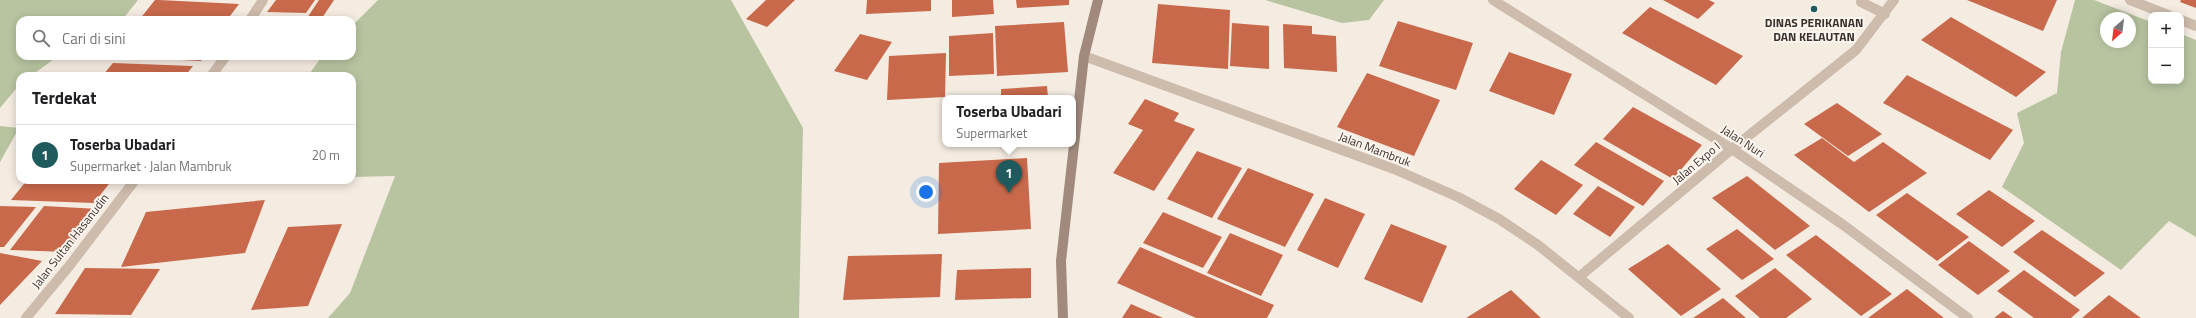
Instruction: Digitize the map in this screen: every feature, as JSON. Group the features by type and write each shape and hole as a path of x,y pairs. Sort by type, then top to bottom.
{"main road":[{"path":"1076,127 1084,56 1098,0"},
{"path":"1063,318 1061,261 1074,147"}],"street":[{"path":"253,16 263,0"},
{"name":"Jalan Nuri","path":"1493,0 1732,149 1842,224 1968,318"},
{"name":"Jalan Expo I","path":"1579,277 1732,149 1856,50 1885,14 1894,0"},
{"path":"2130,0 2160,12"},
{"path":"1861,2 1885,14"},
{"path":"2184,21 2196,26"},
{"name":"Jalan Mambruk","path":"1084,56 1374,162 1444,190 1513,228 1579,277 1629,318"},
{"path":"214,72 223,60"},
{"name":"Jalan Sultan Hasanudin","path":"26,318 70,265 132,184"}],"green space":[{"path":"0,0 138,0 125,16 16,16 16,60 53,60 36,72 16,72 16,89 0,108"},
{"path":"378,0 731,0 803,128 799,318 328,318 350,293 395,176 356,177 356,72 311,72 319,60 356,60 356,22"},
{"path":"1265,0 1384,0 1369,20 1342,23"},
{"path":"2075,0 2094,0 2125,12 2100,12 2100,48 2136,48 2136,16 2148,21 2148,84 2184,84 2184,35 2196,40 2196,237 2169,221 2121,270 2002,187 2024,143 2017,113 2057,93 2061,52"},
{"path":"0,126 16,128 16,133 0,162"}],"building":[{"path":"155,0 239,4 230,16 142,16"},
{"path":"276,0 315,0 306,13 267,12"},
{"path":"319,0 334,0 323,16 308,16"},
{"path":"766,0 795,0 767,27 746,19"},
{"path":"867,0 931,0 931,11 866,14"},
{"path":"952,0 993,0 994,14 952,17"},
{"path":"1016,0 1069,0 1069,5 1017,8"},
{"path":"1663,0 1709,0 1715,3 1698,19"},
{"path":"1967,0 2057,0 2043,31"},
{"path":"2181,0 2196,0 2196,8 2180,2"},
{"path":"1158,4 1230,10 1228,69 1152,63"},
{"path":"1650,7 1743,56 1716,85 1622,33"},
{"path":"1951,17 2046,72 2016,97 1921,40"},
{"path":"1398,21 1473,43 1456,90 1379,66"},
{"path":"1064,22 1068,72 997,76 995,26"},
{"path":"1232,23 1269,26 1269,69 1230,66"},
{"path":"1283,24 1312,26 1312,34 1336,36 1337,72 1284,68"},
{"path":"993,33 994,74 949,76 949,36"},
{"path":"860,34 892,42 867,80 834,71"},
{"path":"1509,52 1572,74 1554,115 1489,91"},
{"path":"946,53 945,95 942,95 942,97 887,100 889,56"},
{"path":"181,60 202,60 201,61"},
{"path":"113,63 193,66 188,72 105,72"},
{"path":"1367,73 1440,100 1414,156 1337,127"},
{"path":"1907,75 2013,130 1990,160 1883,103"},
{"path":"1047,86 1048,95 1001,95 1001,89"},
{"path":"1145,99 1179,113 1174,121 1195,129 1154,191 1113,173 1143,130 1128,124"},
{"path":"1837,103 1882,134 1848,156 1804,124"},
{"path":"1633,107 1702,145 1673,179 1603,139"},
{"path":"1822,138 1854,162 1883,142 1927,173 1869,212 1794,155"},
{"path":"1596,142 1664,181 1643,206 1574,165"},
{"path":"1197,151 1242,168 1212,218 1167,199"},
{"path":"1027,158 1031,229 938,234 939,163"},
{"path":"1541,160 1583,185 1556,215 1514,189"},
{"path":"1248,168 1314,194 1285,247 1217,219"},
{"path":"1747,176 1810,226 1775,250 1712,198"},
{"path":"24,184 109,184 94,203 11,200"},
{"path":"1598,186 1635,207 1610,237 1573,214"},
{"path":"1989,190 2035,221 2002,247 1956,214"},
{"path":"1907,193 1969,237 1937,261 1876,215"},
{"path":"1325,198 1365,214 1338,268 1297,250"},
{"path":"265,200 245,253 121,267 146,212"},
{"path":"0,206 36,207 4,247 0,247"},
{"path":"44,206 99,209 68,252 10,250"},
{"path":"1163,212 1222,237 1203,268 1143,243"},
{"path":"342,224 308,306 251,310 288,227"},
{"path":"1391,224 1447,246 1422,303 1364,279"},
{"path":"1737,229 1774,259 1742,280 1706,249"},
{"path":"2042,230 2105,273 2075,297 2013,252"},
{"path":"1230,233 1283,255 1261,296 1207,273"},
{"path":"1816,235 1892,294 1861,316 1786,255"},
{"path":"1969,241 2010,271 1978,295 1938,265"},
{"path":"1668,244 1721,289 1681,316 1628,269"},
{"path":"1140,247 1274,305 1267,318 1196,318 1117,283"},
{"path":"0,253 42,261 0,305"},
{"path":"942,254 940,297 843,300 848,256"},
{"path":"85,268 160,269 131,315 55,314"},
{"path":"1031,268 1031,298 955,300 957,270"},
{"path":"1775,268 1812,299 1786,318 1760,318 1735,296"},
{"path":"2024,270 2080,310 2071,318 2034,318 1997,291"},
{"path":"1907,289 1944,318 1868,318"},
{"path":"1511,290 1541,318 1466,318"},
{"path":"2109,295 2141,318 2082,318"},
{"path":"1723,298 1746,318 1693,318"},
{"path":"1131,304 1163,318 1122,318"},
{"path":"2003,311 2013,318 1994,318"}],"place":[{"name":"DINAS PERIKANAN DAN KELAUTAN","path":"1814,9"},
{"name":"Toserba Ubadari","path":"1009,193"}]}
